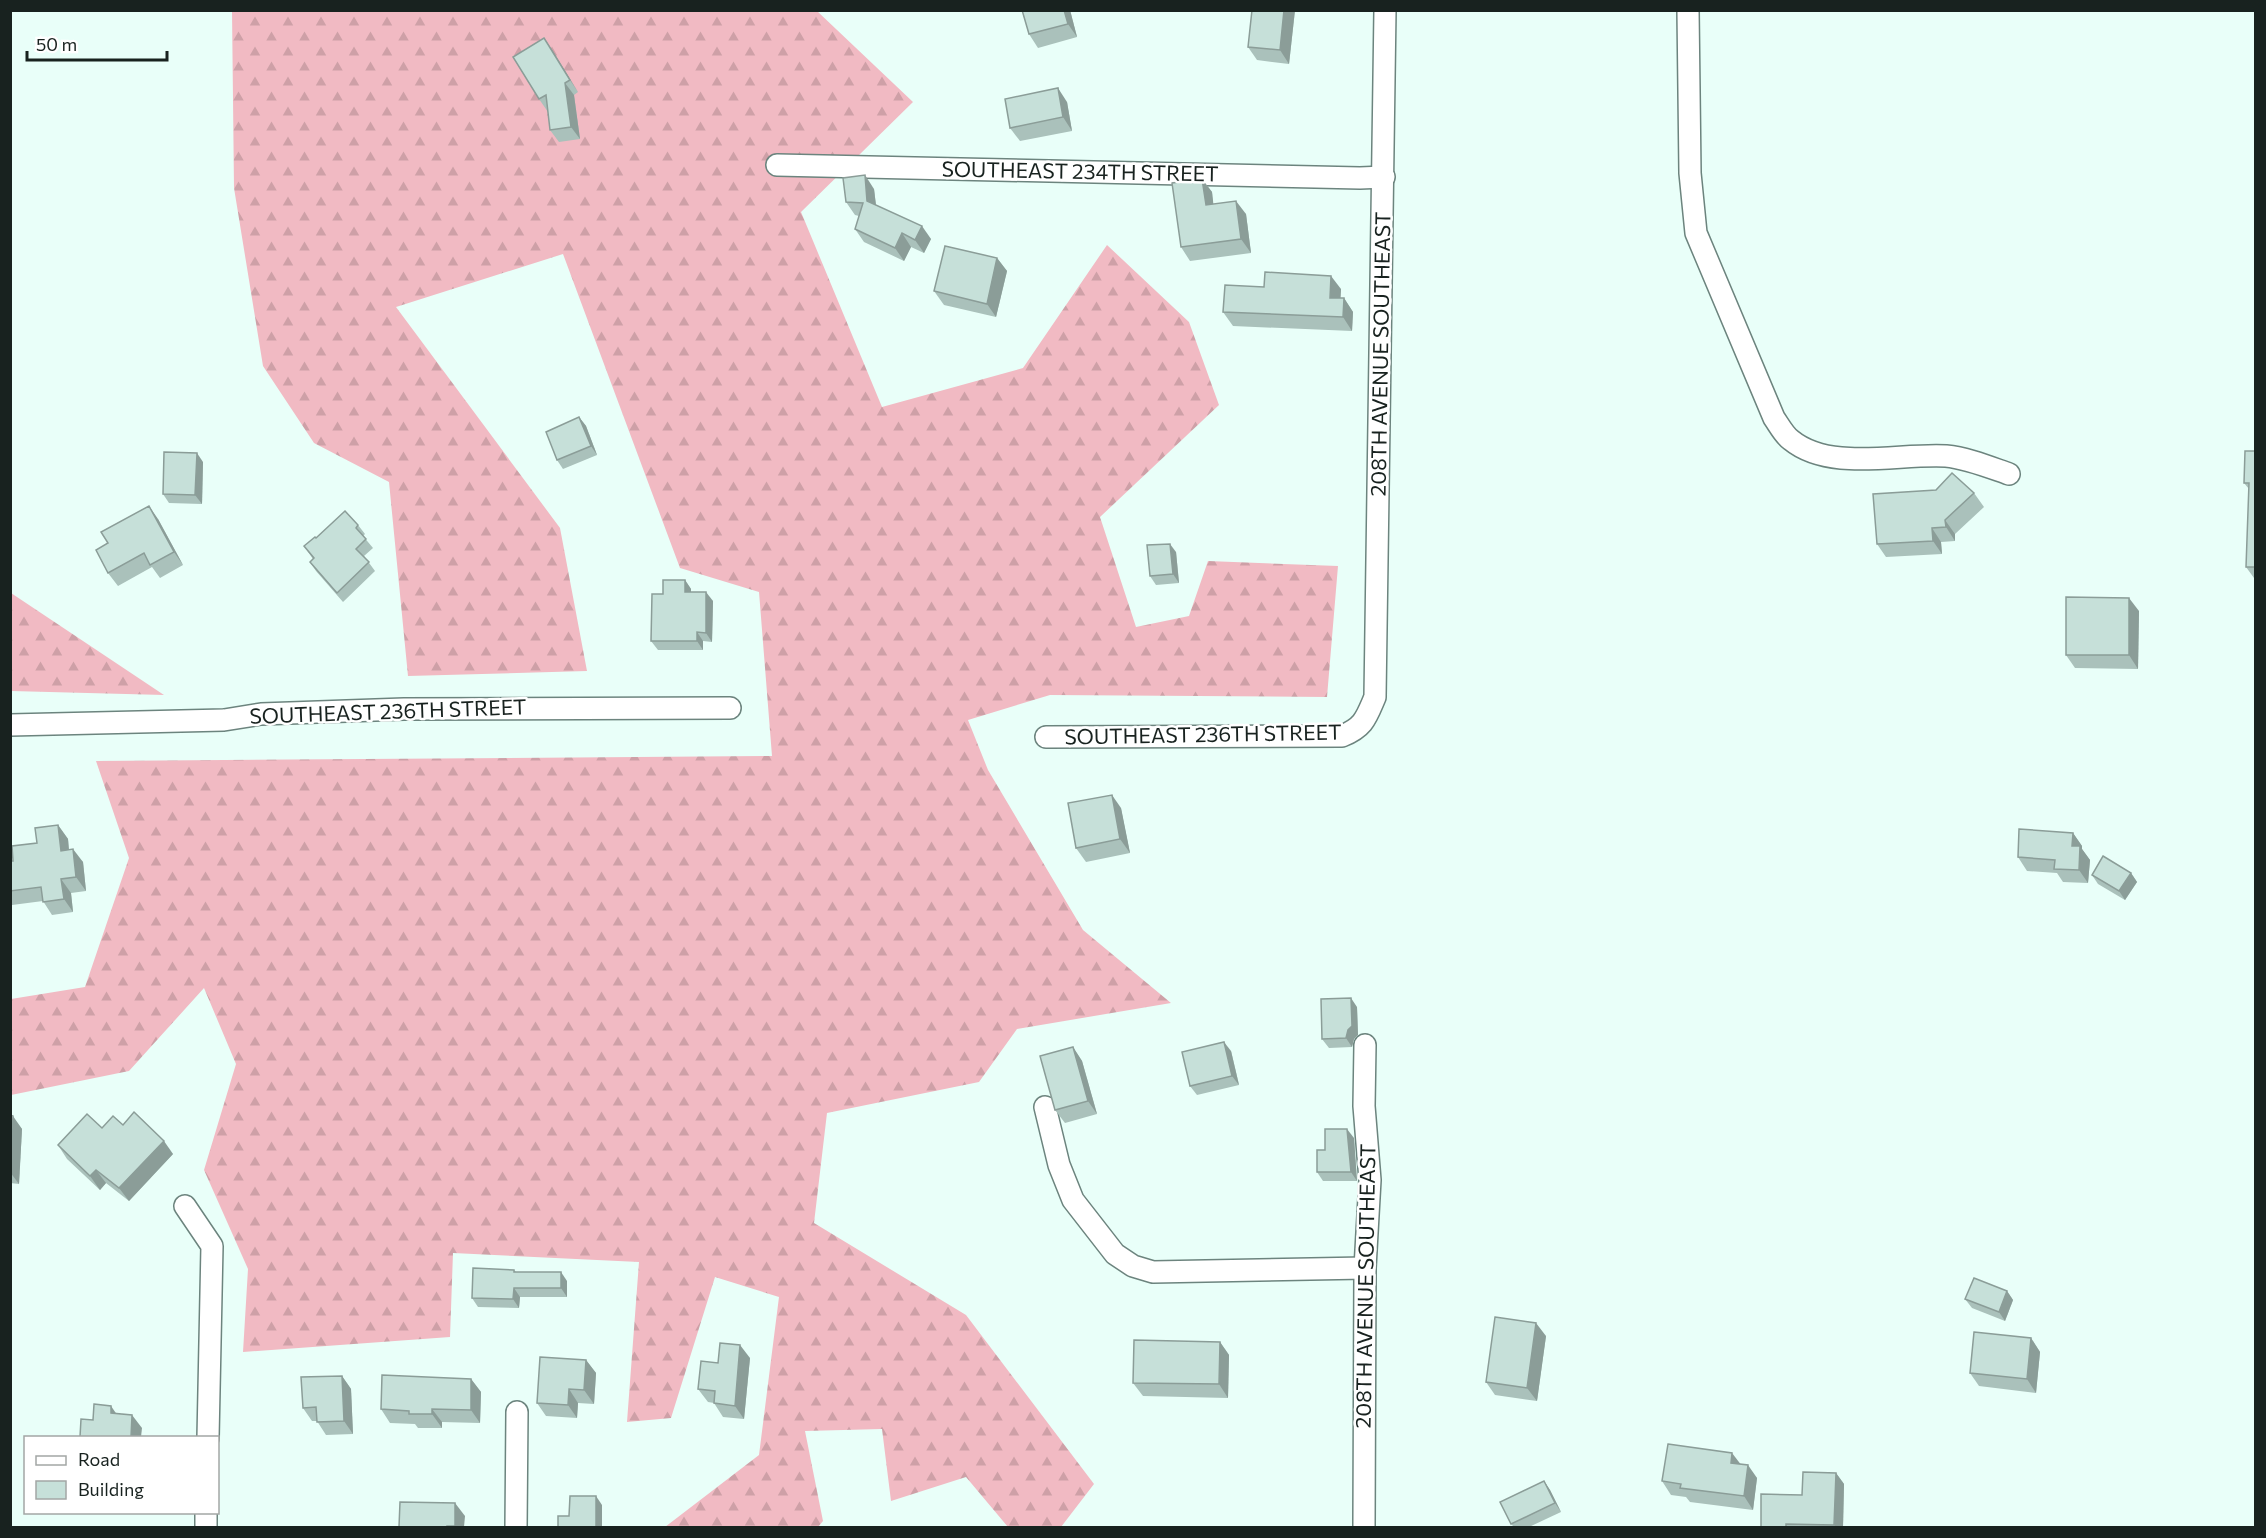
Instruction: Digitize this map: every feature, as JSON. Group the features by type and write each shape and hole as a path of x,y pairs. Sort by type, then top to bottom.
{"street":[{"name":"208TH AVENUE SOUTHEAST","path":"1376,697 1385,10"},
{"path":"1688,10 1690,172 1696,232 1774,418 1790,439 1808,450 1828,456 1846,458 1947,456 2009,474"},
{"name":"SOUTHEAST 234TH STREET","path":"777,165 1384,177"},
{"name":"SOUTHEAST 236TH STREET","path":"1046,738 1342,736 1355,731 1363,723 1376,697"},
{"name":"SOUTHEAST 236TH STREET","path":"10,725 224,720 261,714 404,709 730,708"},
{"name":"208TH AVENUE SOUTHEAST","path":"1364,1527 1365,1268 1370,1180 1364,1106 1365,1045"},
{"path":"1045,1107 1059,1165 1074,1200 1115,1254 1133,1266 1153,1272 1365,1268"},
{"path":"185,1206 212,1246 208,1436"},
{"path":"516,1527 517,1412"}],"green space":[{"path":"232,11 817,11 913,102 801,212 882,407 1023,368 1107,245 1189,322 1219,405 1100,517 1136,627 1189,616 1208,561 1338,566 1327,697 1050,695 968,720 988,770 1083,930 1171,1003 1017,1029 979,1082 827,1113 814,1223 966,1315 1094,1484 1061,1527 1008,1527 966,1477 891,1501 882,1429 805,1431 823,1521 818,1527 665,1527 759,1455 779,1297 715,1277 671,1418 627,1422 639,1262 453,1253 450,1337 243,1352 248,1269 204,1170 236,1064 204,988 129,1071 11,1095 11,999 85,987 129,858 96,761 772,756 759,592 680,568 563,254 396,307 560,528 587,671 408,676 389,482 314,443 263,366 234,188"},
{"path":"11,593 164,695 11,691"}],"building":[{"path":"1022,10 1064,10 1068,24 1029,34"},
{"path":"1252,10 1284,10 1280,50 1248,47"},
{"path":"544,38 570,80 565,83 571,127 550,130 546,95 539,99 513,57"},
{"path":"1058,88 1063,117 1010,128 1005,99"},
{"path":"865,175 867,201 922,226 915,240 902,233 895,248 855,229 863,203 846,202 843,178"},
{"path":"1202,179 1206,205 1236,201 1241,239 1181,247 1172,183"},
{"path":"945,246 997,258 987,304 934,291"},
{"path":"1265,272 1331,276 1330,298 1344,298 1343,317 1223,312 1225,285 1264,287"},
{"path":"579,417 591,446 557,460 546,432"},
{"path":"2245,451 2256,451 2256,567 2246,567 2249,483 2244,483"},
{"path":"164,452 197,453 195,495 163,494"},
{"path":"1952,473 1974,493 1945,520 1946,527 1932,528 1933,541 1877,544 1873,494 1936,490"},
{"path":"149,506 174,552 150,565 144,553 108,573 96,550 108,543 101,532"},
{"path":"345,511 358,525 356,528 366,539 356,549 369,562 337,593 310,562 314,558 304,546"},
{"path":"1170,544 1173,574 1150,576 1147,545"},
{"path":"663,580 685,580 685,592 706,592 706,633 697,632 697,641 651,641 652,594 663,594"},
{"path":"2066,597 2129,598 2129,655 2066,655"},
{"path":"1112,795 1120,839 1076,848 1068,803"},
{"path":"58,825 61,851 73,849 76,877 61,879 64,899 43,902 41,887 10,891 12,846 37,843 35,828"},
{"path":"2019,829 2073,833 2072,846 2080,846 2079,870 2054,869 2055,860 2018,857"},
{"path":"2103,856 2131,873 2119,891 2092,875"},
{"path":"1351,998 1352,1026 1346,1038 1322,1039 1321,999"},
{"path":"1224,1042 1232,1076 1190,1086 1182,1052"},
{"path":"1073,1047 1088,1101 1055,1110 1040,1056"},
{"path":"134,1112 164,1141 119,1188 96,1170 90,1176 58,1145 87,1114 102,1128 113,1116 123,1125"},
{"path":"10,1115 13,1116 10,1155"},
{"path":"1325,1129 1347,1129 1351,1172 1317,1172 1317,1150 1325,1150"},
{"path":"473,1268 514,1270 514,1272 561,1272 561,1288 514,1288 513,1299 472,1298"},
{"path":"1974,1278 2007,1291 1999,1312 1965,1299"},
{"path":"1495,1317 1536,1323 1527,1388 1486,1382"},
{"path":"1974,1332 2031,1338 2027,1379 1970,1373"},
{"path":"1134,1340 1220,1342 1219,1384 1133,1383"},
{"path":"720,1343 740,1345 735,1406 714,1403 715,1391 698,1389 701,1361 718,1363"},
{"path":"540,1357 586,1360 584,1390 569,1389 568,1405 537,1403"},
{"path":"382,1375 471,1379 471,1410 432,1409 432,1414 409,1414 409,1411 381,1409"},
{"path":"342,1376 344,1421 317,1422 316,1407 303,1408 301,1377"},
{"path":"94,1404 111,1406 111,1413 132,1415 131,1436 80,1436 81,1419 93,1420"},
{"path":"1668,1444 1732,1453 1731,1463 1748,1465 1744,1496 1680,1488 1681,1484 1662,1481"},
{"path":"1803,1472 1836,1473 1834,1525 1786,1524 1786,1527 1761,1527 1761,1494 1802,1495"},
{"path":"1544,1481 1555,1503 1511,1524 1500,1502"},
{"path":"570,1496 596,1496 596,1527 558,1527 558,1516 569,1516"},
{"path":"400,1502 455,1503 455,1526 399,1527"}]}
